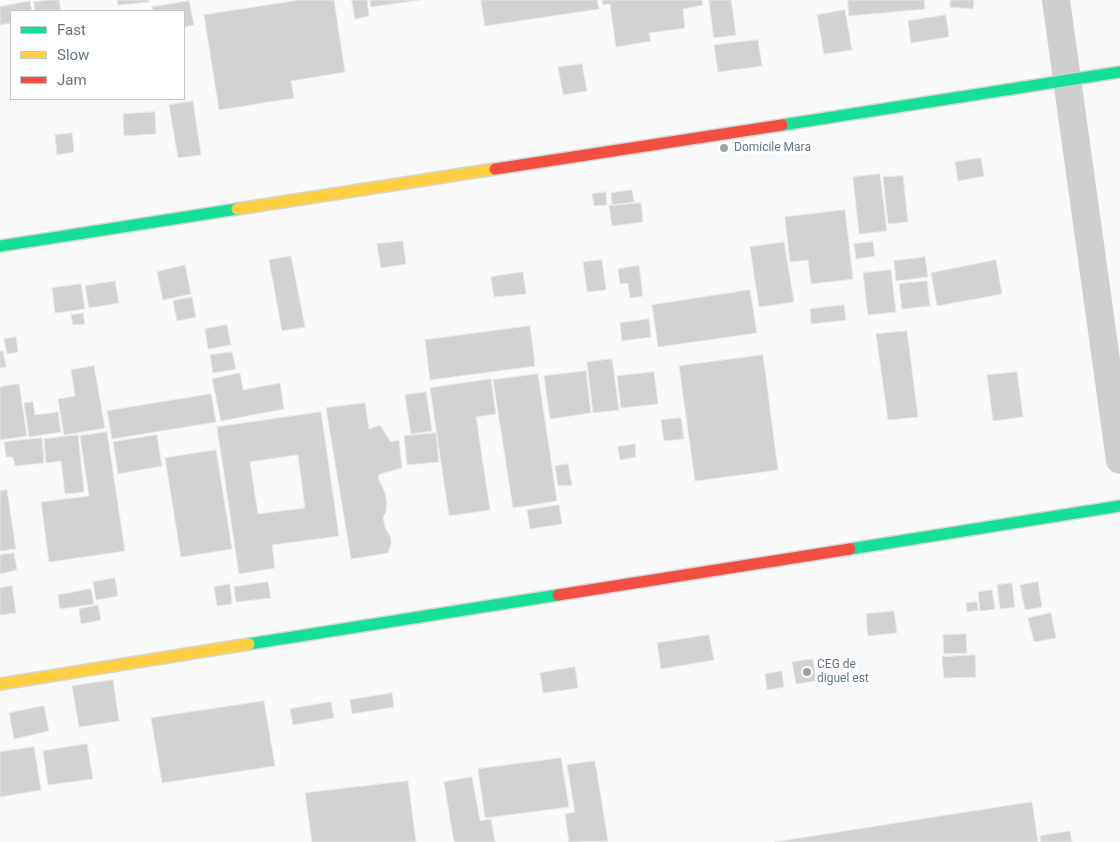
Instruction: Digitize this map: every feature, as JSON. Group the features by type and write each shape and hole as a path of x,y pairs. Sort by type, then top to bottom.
{"street":[{"path":"1056,0 1120,460"},
{"path":"0,246 1120,72"},
{"path":"0,684 1120,506"}],"building":[{"path":"59,0 61,10 35,10 34,2"},
{"path":"118,0 148,0 149,2 118,5"},
{"path":"300,0 334,0 345,72 291,81 294,98 219,110 204,15"},
{"path":"352,0 367,0 369,16 355,19"},
{"path":"370,0 420,0 371,7"},
{"path":"481,0 597,0 599,9 485,26"},
{"path":"602,0 702,0 703,5 683,9 685,28 649,33 651,41 616,47 610,4 603,5"},
{"path":"709,0 731,0 736,35 714,38"},
{"path":"848,0 924,0 925,9 849,16"},
{"path":"951,0 974,0 973,9 950,7"},
{"path":"30,1 32,10 10,10 10,23 0,25 0,7"},
{"path":"189,1 194,25 185,27 185,10 153,10 152,7"},
{"path":"845,10 852,50 824,54 817,15"},
{"path":"946,15 949,37 911,43 908,21"},
{"path":"758,40 762,66 718,72 714,45"},
{"path":"582,64 587,91 563,95 558,67"},
{"path":"193,101 201,155 178,158 169,105"},
{"path":"155,112 156,134 124,136 123,114"},
{"path":"72,133 74,152 57,155 55,135"},
{"path":"981,158 984,176 958,181 955,162"},
{"path":"880,174 887,231 859,234 853,177"},
{"path":"903,176 908,222 888,224 883,177"},
{"path":"632,190 634,202 612,205 611,193"},
{"path":"606,192 607,205 594,206 592,194"},
{"path":"641,203 643,222 612,226 609,206"},
{"path":"845,210 853,279 811,284 808,260 790,262 785,217"},
{"path":"403,241 406,264 381,268 377,244"},
{"path":"784,242 794,302 759,307 750,247"},
{"path":"873,242 875,256 856,259 854,244"},
{"path":"291,256 305,327 282,331 269,260"},
{"path":"925,257 928,277 896,281 894,261"},
{"path":"602,260 606,290 587,292 583,262"},
{"path":"996,260 1002,294 937,306 931,273"},
{"path":"185,265 191,294 163,300 157,272"},
{"path":"639,266 643,296 630,298 628,283 620,284 618,269"},
{"path":"891,270 896,312 868,315 863,273"},
{"path":"523,272 526,294 494,297 491,277"},
{"path":"115,281 119,303 89,308 85,286"},
{"path":"927,281 930,306 902,309 899,284"},
{"path":"81,284 85,309 55,313 52,288"},
{"path":"750,290 757,333 658,347 652,305"},
{"path":"192,297 196,317 177,321 173,301"},
{"path":"844,305 846,320 811,324 810,309"},
{"path":"83,313 85,324 73,325 71,315"},
{"path":"649,319 651,337 622,341 620,323"},
{"path":"227,325 231,345 208,349 205,329"},
{"path":"530,326 535,366 430,380 425,340"},
{"path":"907,331 918,417 888,420 876,334"},
{"path":"16,337 18,352 7,354 4,339"},
{"path":"0,351 3,351 6,367 0,368"},
{"path":"232,352 236,369 213,373 210,355"},
{"path":"763,355 778,470 695,481 679,366"},
{"path":"612,359 619,410 593,413 587,362"},
{"path":"94,366 105,428 64,435 58,399 75,396 71,370"},
{"path":"586,371 591,413 550,419 544,376"},
{"path":"654,372 658,404 621,408 617,376"},
{"path":"1017,372 1023,417 993,421 987,375"},
{"path":"240,373 243,390 280,383 284,409 221,421 212,379"},
{"path":"538,374 557,501 513,508 493,380"},
{"path":"491,379 496,414 476,417 490,510 449,516 430,388"},
{"path":"19,384 27,436 0,440 0,387"},
{"path":"426,392 432,431 411,434 405,395"},
{"path":"211,394 216,422 112,439 107,411"},
{"path":"33,402 35,415 58,412 61,432 29,437 24,403"},
{"path":"365,403 369,429 380,425 391,442 399,440 402,468 380,474 378,478 387,502 386,512 383,517 385,527 391,538 388,553 351,559 326,408"},
{"path":"321,412 339,536 272,545 275,568 239,574 217,427","holes":["298,455 305,508 258,514 250,462"]},
{"path":"681,418 684,439 664,441 661,420"},
{"path":"107,432 125,551 49,562 41,502 89,496 80,436"},
{"path":"436,433 439,462 407,465 404,436"},
{"path":"78,435 84,492 65,494 61,461 46,463 44,439"},
{"path":"157,435 162,466 118,474 113,442"},
{"path":"42,438 44,463 15,466 13,457 6,457 4,442"},
{"path":"635,444 636,457 620,460 618,447"},
{"path":"216,450 232,549 181,557 165,458"},
{"path":"568,464 572,485 558,486 555,466"},
{"path":"7,490 16,549 0,551 0,491"},
{"path":"559,505 562,524 530,529 527,510"},
{"path":"14,553 17,570 0,574 0,555"},
{"path":"115,578 118,596 96,600 93,582"},
{"path":"268,582 271,598 236,602 234,587"},
{"path":"1038,582 1042,607 1025,610 1020,585"},
{"path":"1012,583 1015,607 1000,609 997,585"},
{"path":"230,584 232,604 217,606 214,587"},
{"path":"12,586 16,613 0,615 0,588"},
{"path":"91,589 94,604 60,609 58,595"},
{"path":"992,590 995,609 980,611 978,592"},
{"path":"977,602 978,610 967,612 966,603"},
{"path":"98,605 101,620 81,624 79,609"},
{"path":"894,611 897,633 868,636 866,614"},
{"path":"1051,613 1056,638 1034,642 1028,618"},
{"path":"966,634 967,653 944,654 943,635"},
{"path":"709,635 714,660 661,669 657,643"},
{"path":"975,655 976,677 944,678 942,657"},
{"path":"813,659 816,681 796,684 792,662"},
{"path":"575,667 578,688 543,693 540,673"},
{"path":"782,671 784,687 767,690 765,674"},
{"path":"113,680 119,721 79,727 72,686"},
{"path":"392,693 394,707 352,714 350,700"},
{"path":"264,701 275,766 162,783 151,718"},
{"path":"331,702 334,718 293,725 290,709"},
{"path":"44,706 49,731 14,739 9,713"},
{"path":"87,744 93,779 48,785 43,751"},
{"path":"34,747 41,790 0,797 0,752"},
{"path":"561,758 569,807 485,818 478,769"},
{"path":"595,761 608,841 569,842 565,814 575,812 567,765"},
{"path":"472,777 480,821 491,819 495,842 454,842 444,782"},
{"path":"408,781 416,842 312,842 305,793"},
{"path":"1032,802 1038,842 775,842"},
{"path":"1070,831 1072,842 1041,842 1040,836"}],"traffic: fast":[{"path":"782,125 1120,72"},
{"path":"0,246 237,209"},
{"path":"850,549 1120,506"},
{"path":"249,644 558,595"}],"traffic: slow":[{"path":"237,209 495,169"},
{"path":"0,684 249,644"}],"traffic: jam":[{"path":"495,169 782,125"},
{"path":"558,595 850,549"}],"place":[{"name":"Domicile Mara","path":"724,148"},
{"name":"CEG de diguel est","path":"807,672"}]}
